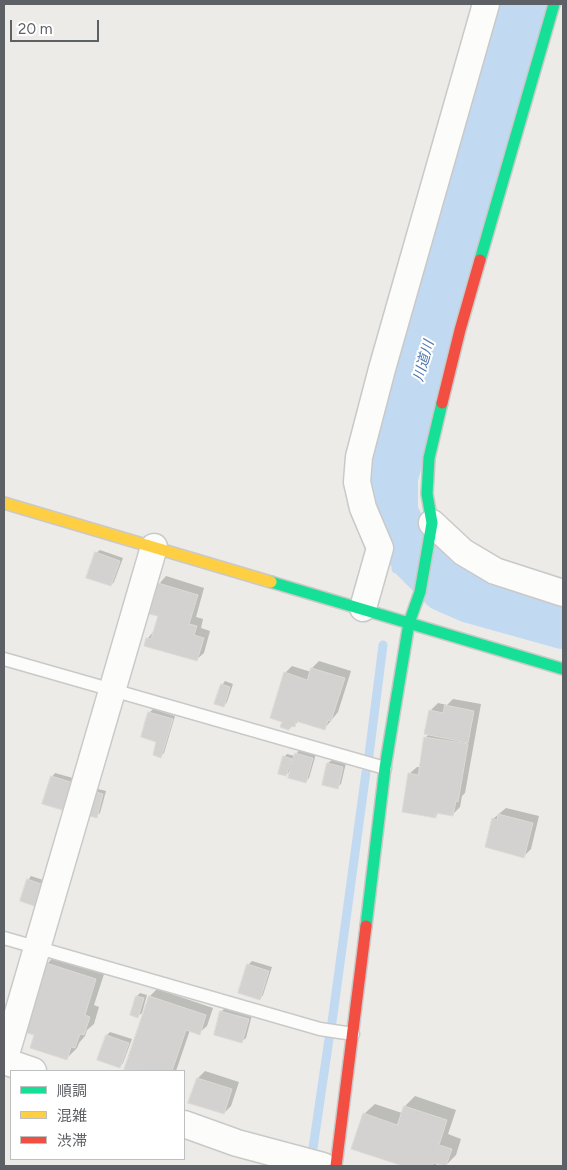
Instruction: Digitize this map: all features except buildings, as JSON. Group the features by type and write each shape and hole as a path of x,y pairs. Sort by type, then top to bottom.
{"street":[{"path":"363,608 380,548 363,508 357,482 359,457 382,368 486,4"},
{"path":"185,1124 237,1143 336,1165 385,768 409,623 420,592 431,528 427,494 429,458 460,330 554,4"},
{"path":"4,503 563,668"},
{"path":"431,528 463,552 495,571 563,593"},
{"path":"30,1070 4,1061 154,547"}],"lane":[{"path":"4,659 385,768"},
{"path":"4,938 320,1029 353,1034"}],"waterway":[{"name":"川道川","path":"525,4 392,477 392,513 416,557 445,586 470,597 563,623"},
{"path":"396,569 402,534"},
{"path":"369,755 383,645"},
{"path":"332,1022 366,772"},
{"path":"313,1148 329,1039"}],"traffic: fast":[{"path":"480,260 554,4"},
{"path":"366,926 385,768 409,623 420,592 432,523 427,494 429,458 442,403"},
{"path":"271,582 563,669"}],"traffic: slow":[{"path":"4,503 271,582"}],"traffic: jam":[{"path":"442,403 480,260"},
{"path":"336,1166 366,926"}]}
